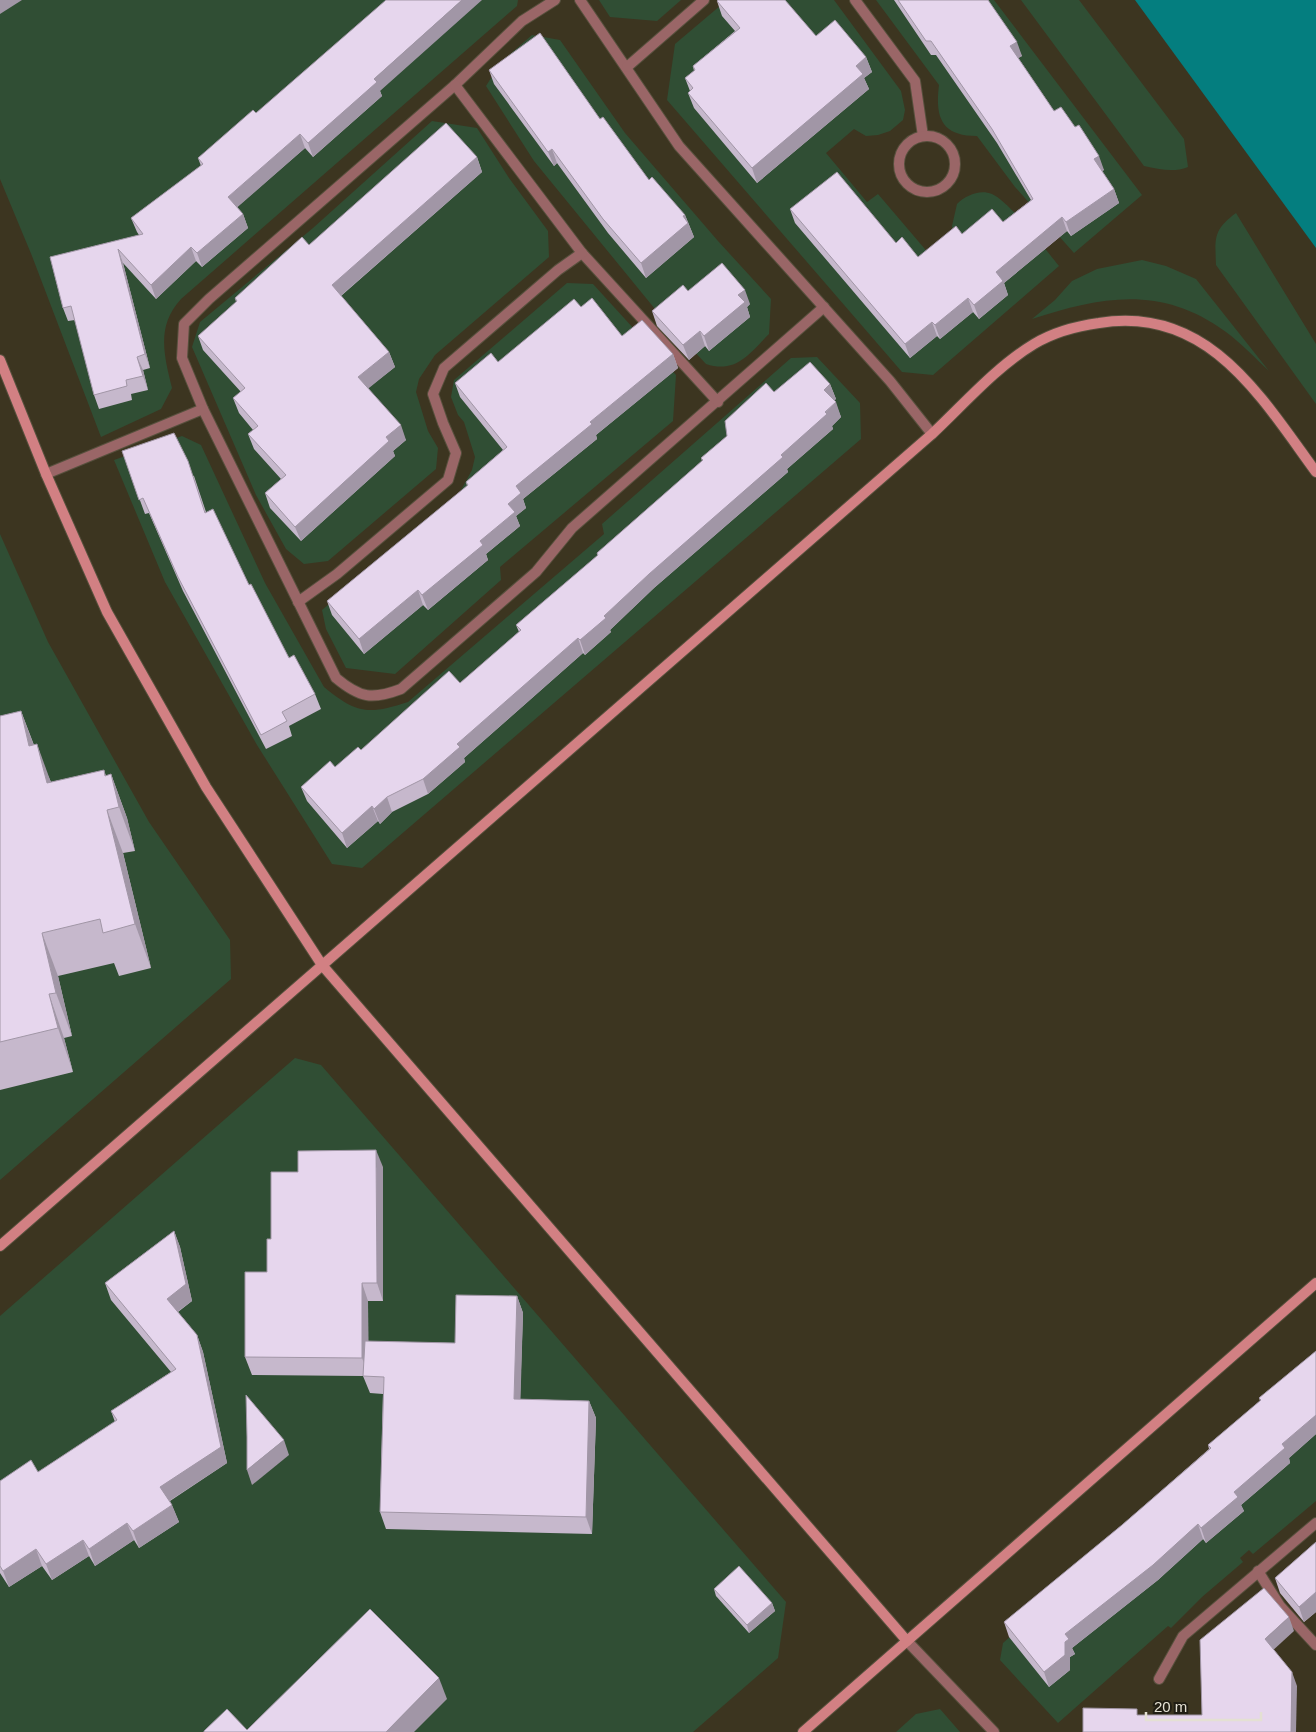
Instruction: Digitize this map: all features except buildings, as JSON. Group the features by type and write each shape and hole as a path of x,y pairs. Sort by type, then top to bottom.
{"street":[{"path":"554,0 522,21 456,85 217,292 184,324 182,358 203,409 336,678 348,688 367,697 385,695 401,689 536,572 572,528 718,402 824,307"},
{"path":"580,0 679,146 890,381 932,434"},
{"path":"627,67 704,0"},
{"path":"855,0 915,81 923,136"},
{"path":"456,85 582,253 718,402"},
{"path":"923,136 942,140 950,146 955,165 953,175 948,183 940,189 930,192 920,192 911,188 899,172 898,162 906,144 923,136"},
{"path":"298,602 337,574 448,480 456,453 443,423 434,394 444,368 558,270 582,253"},
{"path":"0,1246 932,434 1002,368 1034,344 1057,333 1082,325 1113,320 1141,321 1176,330 1206,344 1255,388 1316,472"},
{"path":"0,360 46,474 107,612 206,788 322,965 907,1641 994,1732"},
{"path":"46,474 203,409"},
{"path":"803,1732 1316,1283"},
{"path":"1159,1679 1183,1636 1316,1523"},
{"path":"1258,1571 1280,1606 1316,1645"}],"green space":[{"path":"0,0 518,0 517,6 181,299 173,309 165,330 165,352 172,388 161,409 101,437 32,256 0,179"},
{"path":"599,0 681,0 657,21 610,17"},
{"path":"727,0 834,0 901,91 905,110 903,120 890,131 866,136 854,129 826,153 867,202 878,194 930,255 954,235 952,226 957,204 969,196 983,192 992,194 1008,206 1059,266 933,375 902,372 667,100 675,44"},
{"path":"876,0 994,0 1142,195 1074,253 1015,187 977,136 955,133 943,122 938,106 939,85"},
{"path":"1021,0 1079,0 1184,139 1188,167 1171,170 1144,166"},
{"path":"532,35 560,40 625,133 771,299 769,334 742,360 726,366 706,364 655,309 534,161 486,86 501,62"},
{"path":"432,121 477,128 509,178 548,231 549,257 435,355 419,379 416,392 428,431 438,448 436,469 328,561 304,564 286,549 256,495 192,347 200,322 313,228"},
{"path":"1236,213 1316,344 1316,404 1216,265 1215,248 1217,235 1228,219"},
{"path":"1142,260 1166,266 1196,279 1269,371 1232,336 1202,317 1179,307 1155,301 1131,299 1107,301 1058,311 1032,319 1055,300 1072,281 1097,269"},
{"path":"567,283 593,284 676,375 673,421 500,567 501,580 395,674 346,668 326,629 322,610 460,492 472,470 475,457 464,422 458,415 451,397 454,380"},
{"path":"817,357 860,403 861,439 362,868 332,864 257,745 165,582 114,460 182,436 201,445 265,583 324,687 345,703 363,710 383,709 408,702 604,534 602,524 791,358"},
{"path":"0,534 48,642 149,822 230,940 231,979 0,1180"},
{"path":"295,1058 321,1065 786,1602 778,1658 693,1732 0,1732 0,1316"},
{"path":"1316,1367 1316,1501 1253,1554 1249,1550 1240,1558 1243,1562 1202,1597 1171,1628 1168,1626 1058,1723 1000,1660 1003,1643"},
{"path":"940,1709 960,1732 896,1732 916,1714"}],"water":[{"path":"1135,0 1316,0 1316,248"}]}
